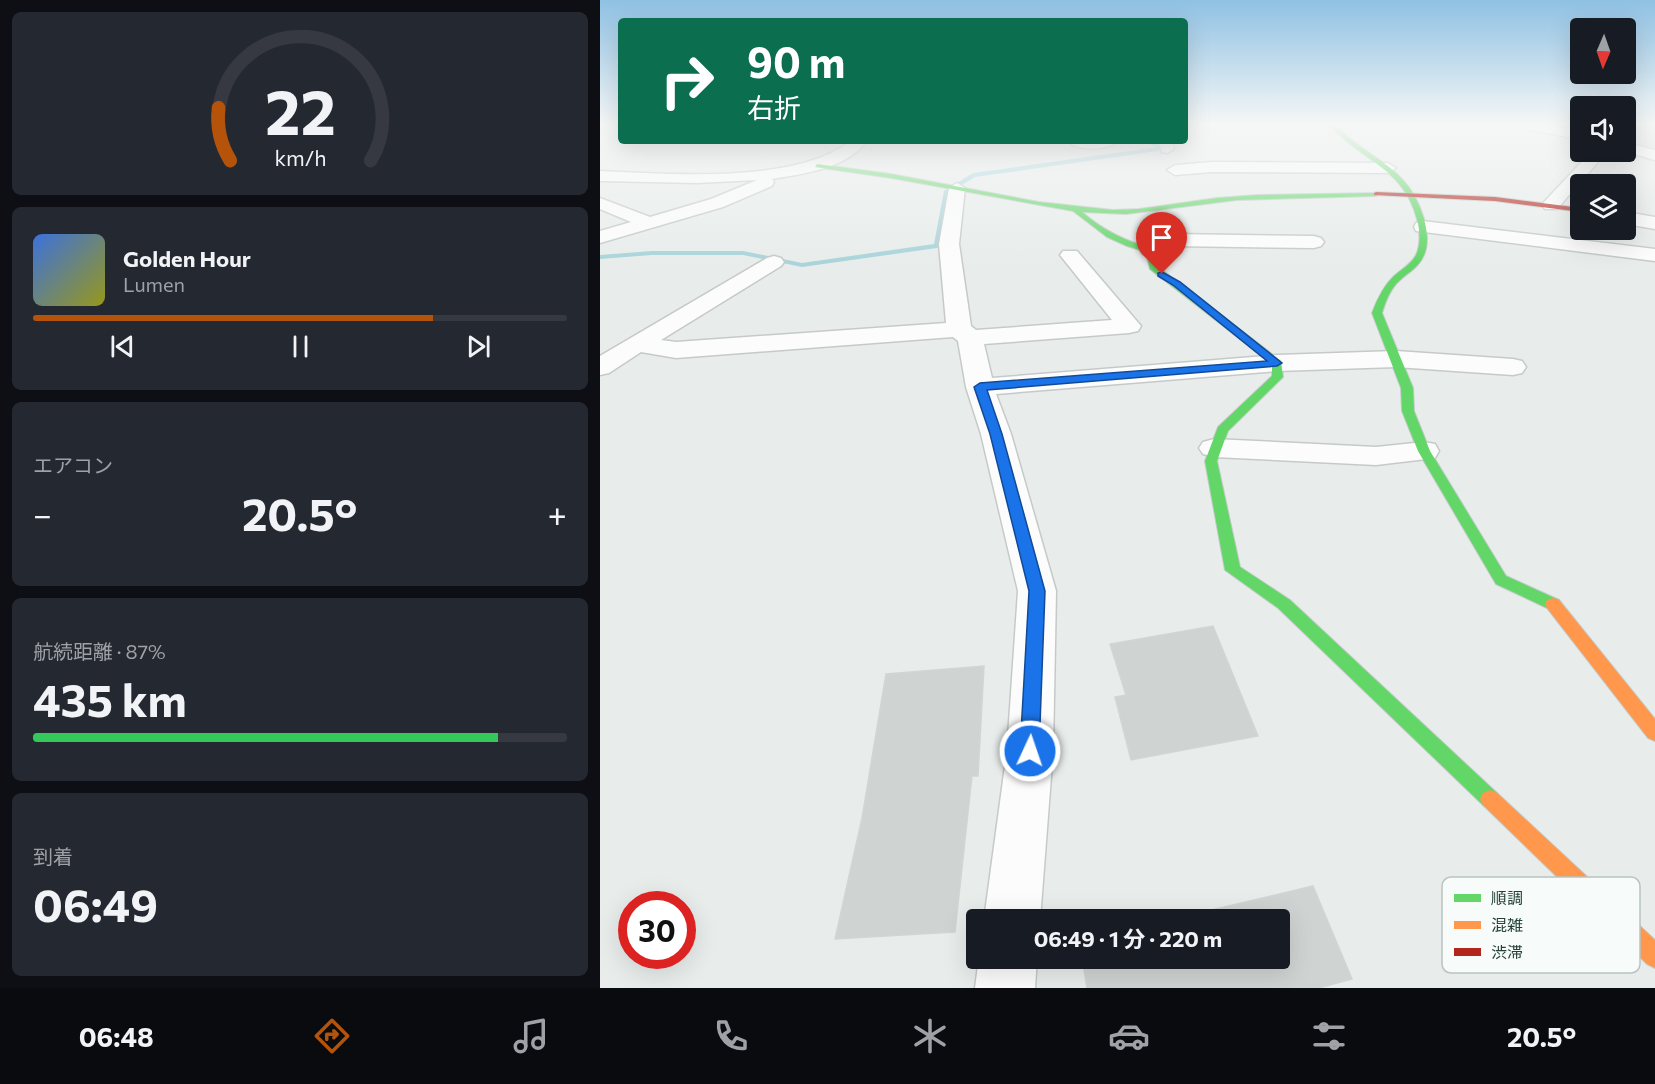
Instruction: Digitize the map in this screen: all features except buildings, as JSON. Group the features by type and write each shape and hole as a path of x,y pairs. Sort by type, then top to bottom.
{"street":[{"path":"600,176 693,179 796,170"},
{"path":"861,170 932,181 957,188 1076,210 1120,212 1217,200 1266,197 1414,195 1486,197 1570,208"},
{"path":"1391,170 1405,181 1414,195 1425,241 1415,265 1395,280 1382,299 1377,313 1407,388 1408,411 1424,451 1501,580 1555,604 1655,733"},
{"path":"1551,205 1582,170"},
{"path":"600,237 717,203 792,171"},
{"path":"957,188 949,243 965,334 996,434 1037,591 1030,751 1013,909"},
{"path":"600,203 650,223"},
{"path":"1076,210 1083,218 1105,232 1140,250 1150,250 1163,242 1172,240 1314,242"},
{"path":"1636,220 1655,223"},
{"path":"1423,227 1655,255"},
{"path":"1150,250 1153,267 1277,363 1278,377 1222,430 1210,461 1233,570 1284,604 1572,877"},
{"path":"637,344 676,350 1129,326 1070,255"},
{"path":"600,367 774,262"},
{"path":"980,387 1277,363 1396,359 1513,367"},
{"path":"1214,448 1376,456 1424,451"},
{"path":"1640,942 1655,956"},
{"path":"1005,988 1007,969"}],"waterway":[{"path":"600,257 652,253 743,253 802,265 937,246 947,191 973,175 1008,170"}],"traffic: fast":[{"path":"855,170 1039,204 1113,212 1152,210 1237,198 1376,194"},
{"path":"1391,170 1411,195 1423,229 1422,250 1418,259 1391,284 1377,313 1407,388 1408,411 1424,451 1501,580 1553,604"},
{"path":"1076,210 1110,236 1129,245 1150,250 1153,267 1277,363 1278,377 1222,430 1211,461 1233,570 1284,604 1490,799"}],"traffic: slow":[{"path":"1553,604 1655,733"},
{"path":"1490,799 1572,877"},
{"path":"1640,942 1655,956"}],"traffic: jam":[{"path":"1376,194 1495,199 1570,209"}],"route":[{"path":"1030,751 1037,591 996,434 980,387 1277,363 1162,274"}]}
